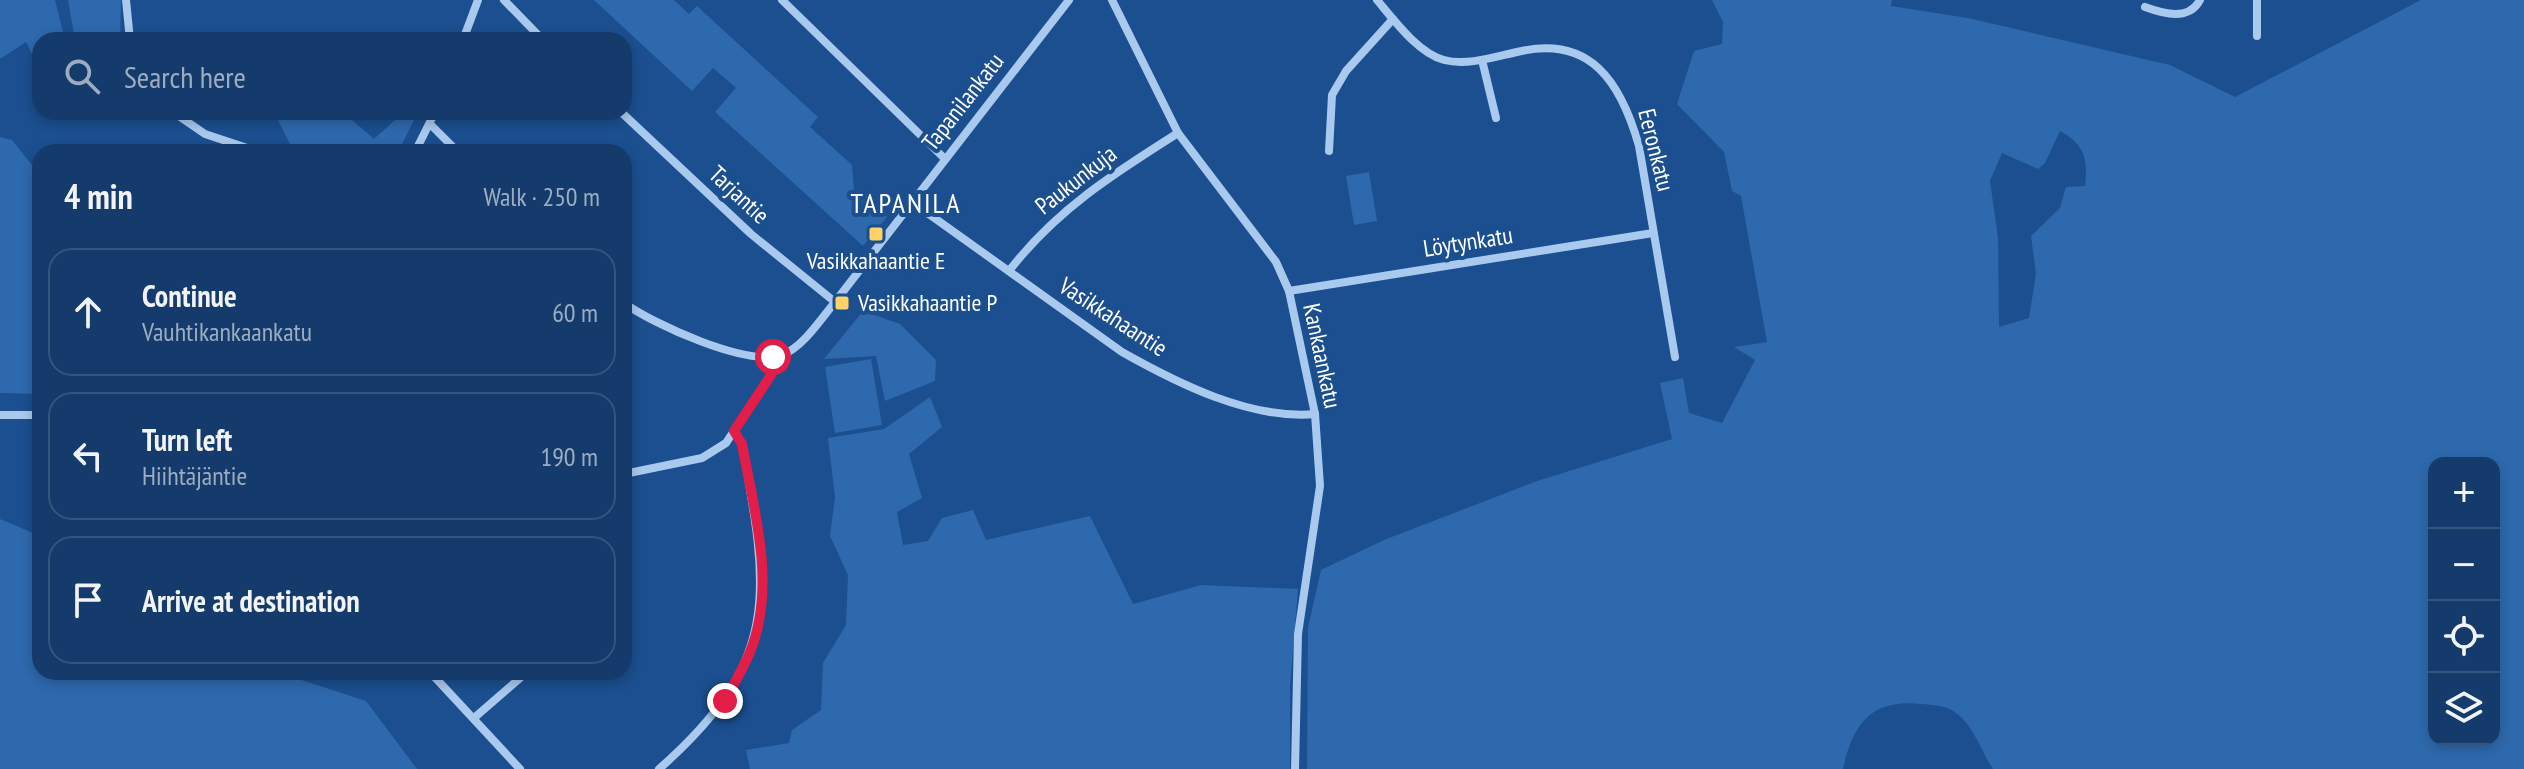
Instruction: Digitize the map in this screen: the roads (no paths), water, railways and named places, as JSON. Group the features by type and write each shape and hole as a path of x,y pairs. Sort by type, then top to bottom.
{"street":[{"path":"126,0 129,32"},
{"path":"466,32 478,0"},
{"path":"504,0 535,32"},
{"path":"782,0 944,158"},
{"name":"Tapanilankatu","path":"773,357 784,354 800,343 835,302 1069,0"},
{"name":"Kankaankatu","path":"1112,0 1178,133 1276,262 1289,291 1315,414 1320,486 1298,634 1295,769"},
{"name":"Eeronkatu","path":"1377,0 1432,55 1455,62 1482,60 1533,48 1567,50 1601,68 1616,85 1631,115 1675,357"},
{"path":"2145,7 2184,14 2191,12 2200,0"},
{"path":"2257,0 2257,36"},
{"path":"1329,151 1332,95 1346,71 1393,19"},
{"path":"1482,60 1496,118"},
{"path":"185,120 205,134 235,144"},
{"path":"419,144 432,120"},
{"name":"Tarjantie","path":"630,120 751,234 835,302"},
{"path":"430,124 450,144"},
{"name":"Paukunkuja","path":"1009,271 1050,222 1072,203 1112,173 1178,133"},
{"name":"Vasikkahaantie","path":"912,202 1122,352 1154,370 1211,394 1268,411 1293,416 1315,414"},
{"name":"Löytynkatu","path":"1289,291 1653,233"},
{"path":"632,307 691,337 758,358 773,357 771,375 726,443 702,458 632,472"},
{"path":"0,415 32,415"},
{"path":"659,769 690,741 725,701 751,650 763,594 759,540 742,444 734,431"},
{"path":"438,680 520,769"},
{"path":"474,718 518,680"}],"place":[{"name":"Vasikkahaantie E","path":"876,234"},
{"name":"Vasikkahaantie P","path":"842,303"}],"district":[{"name":"TAPANILA","path":"906,203"}]}
